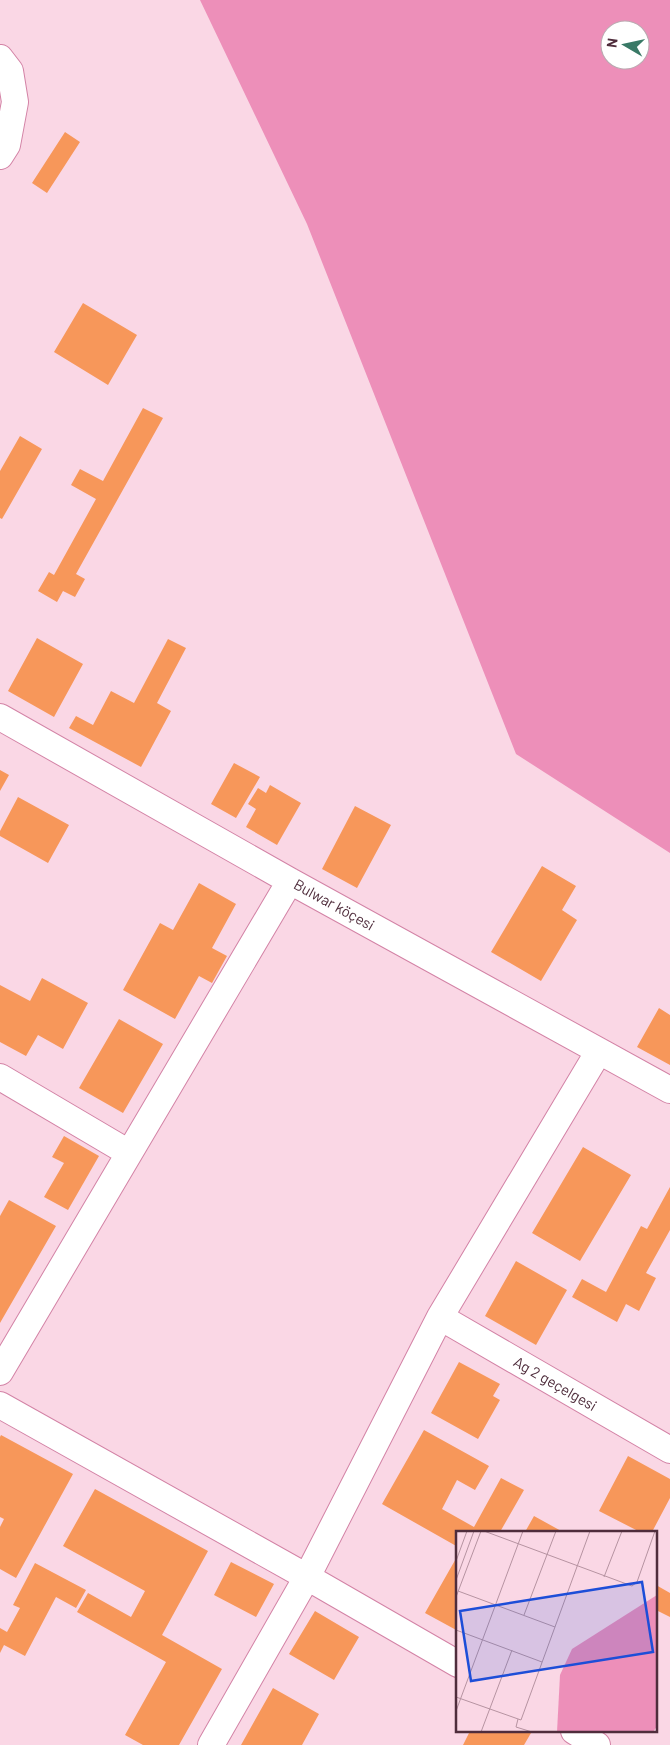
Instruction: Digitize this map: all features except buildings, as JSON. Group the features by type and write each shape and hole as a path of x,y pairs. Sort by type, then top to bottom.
{"street":[{"path":"0,58 10,71 15,102 7,144 0,156"},
{"name":"Bulwar köçesi","path":"0,716 290,881 670,1090"},
{"path":"0,1372 290,881"},
{"path":"211,1745 307,1577 440,1318 599,1051"},
{"path":"0,1077 130,1153"},
{"name":"Ag 2 geçelgesi","path":"440,1318 670,1450"},
{"path":"0,1405 456,1663"},
{"path":"576,1732 597,1745"}],"shaded area":[{"path":"200,0 670,0 670,853 516,754 307,224"}]}
